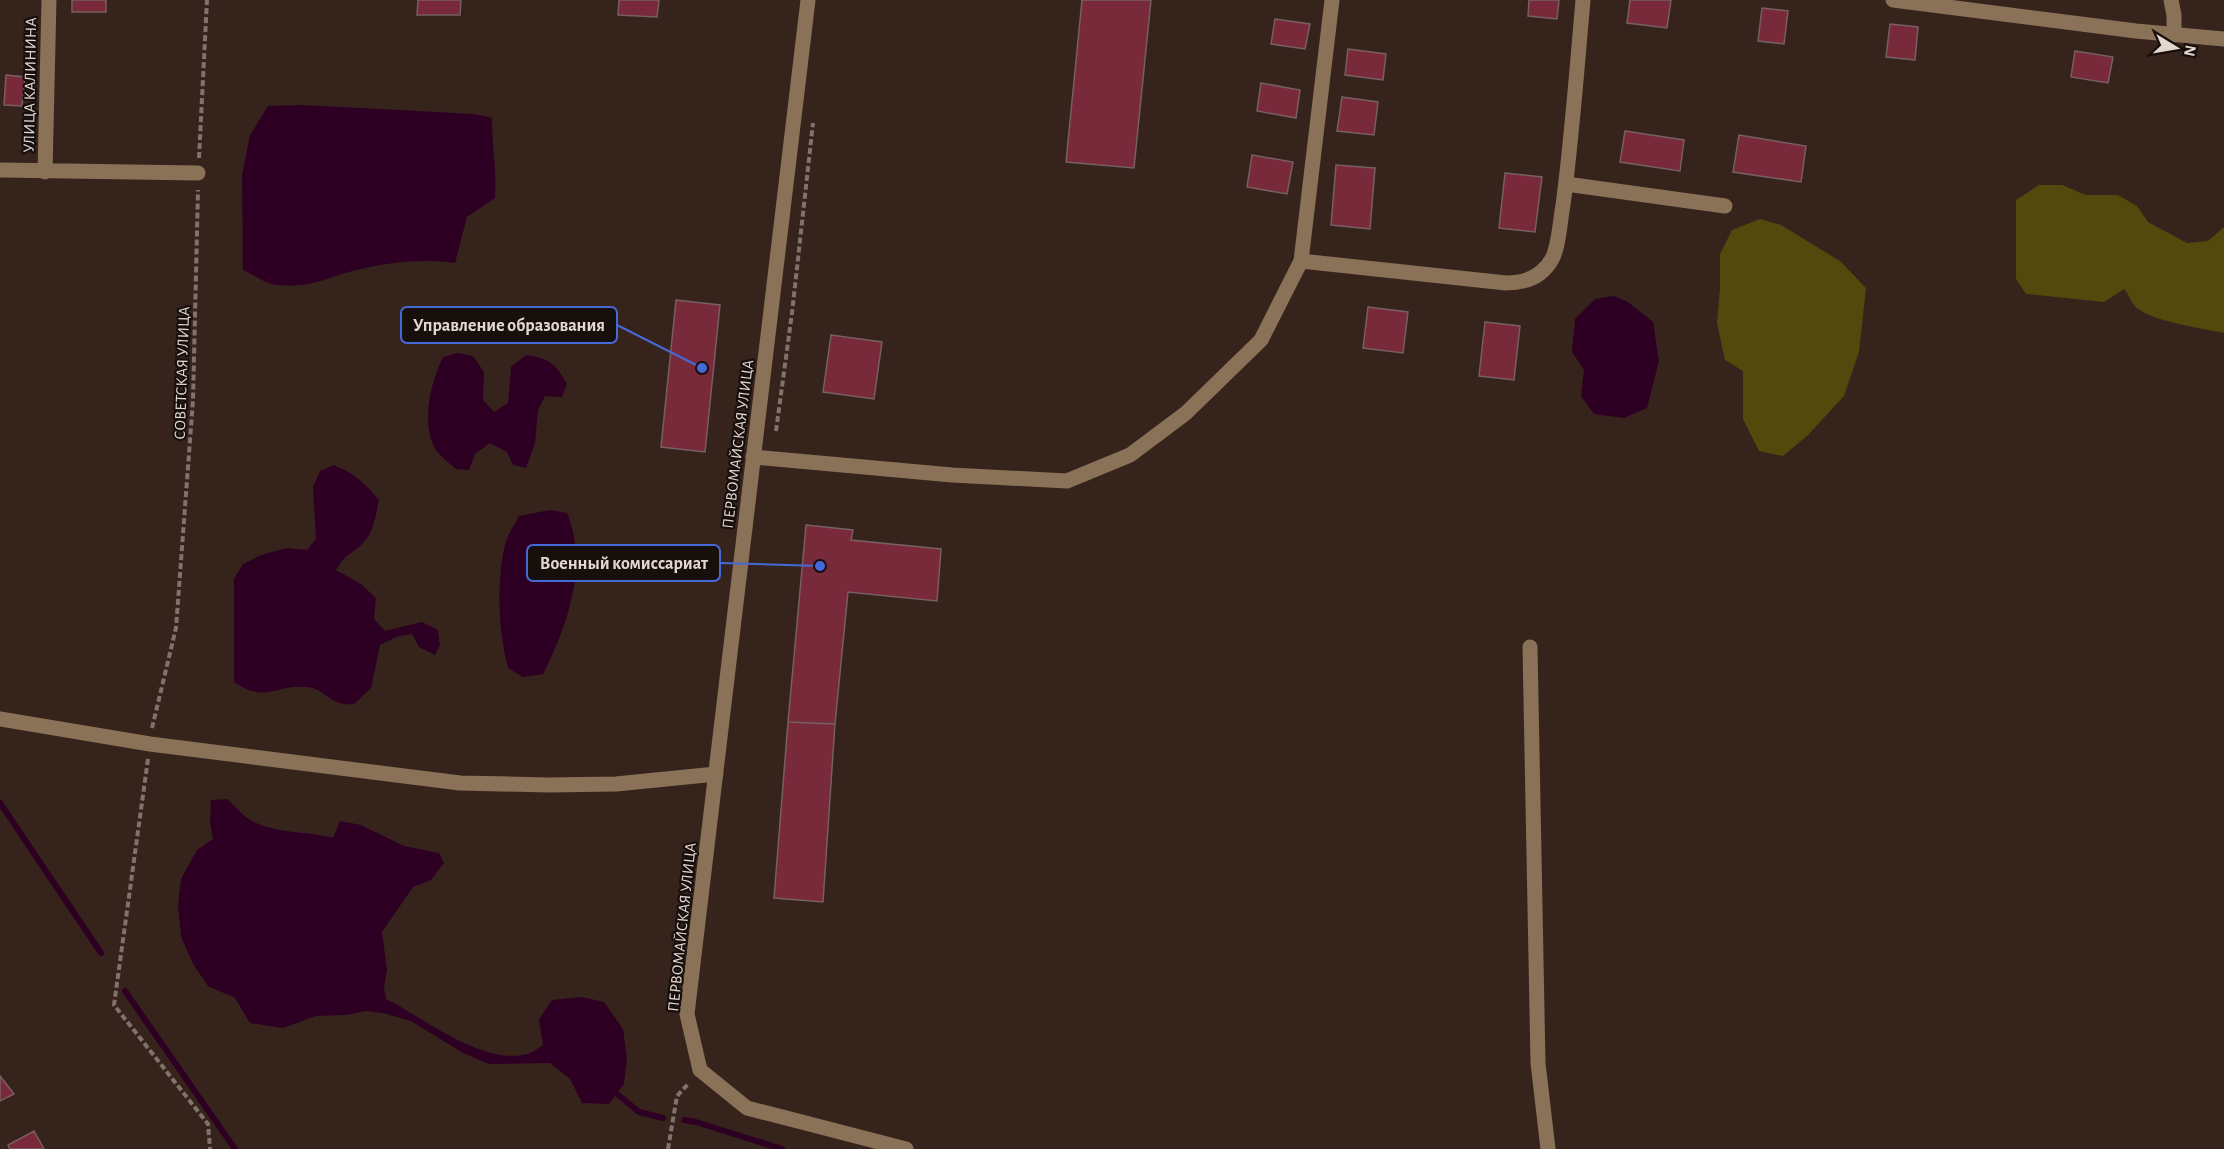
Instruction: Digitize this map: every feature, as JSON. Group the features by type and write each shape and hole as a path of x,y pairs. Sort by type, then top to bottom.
{"street":[{"name":"УЛИЦА КАЛИНИНА","path":"45,172 49,0"},
{"name":"ПЕРВОМАЙСКАЯ УЛИЦА","path":"700,1070 687,1014 808,0"},
{"path":"753,457 952,475 1067,481 1130,455 1186,413 1261,340 1301,261 1332,0"},
{"path":"1301,261 1506,284 1522,283 1540,275 1552,259 1566,184 1583,0"},
{"path":"1893,0 2174,35 2224,39"},
{"path":"2171,0 2175,15 2174,35"},
{"path":"0,170 198,173"},
{"path":"1566,184 1725,206"},
{"path":"1530,647 1538,1063 1548,1149"},
{"path":"0,719 150,744 460,783 616,784 716,774"},
{"path":"700,1070 747,1107 906,1149"}],"path":[{"name":"СОВЕТСКАЯ УЛИЦА","path":"207,0 198,173 193,400 176,628 153,723 114,1005 208,1124 210,1149"},
{"path":"772,459 792,314 814,116"},
{"path":"668,1149 677,1096 700,1070"}],"shaded area":[{"path":"303,105 474,114 492,118 495,198 467,217 455,263 415,261 388,264 349,272 314,283 288,286 264,281 243,270 242,175 250,135 268,106"},
{"path":"2039,185 2062,185 2086,195 2118,195 2137,206 2148,222 2187,243 2208,241 2224,227 2224,333 2178,324 2145,313 2135,306 2124,289 2104,302 2026,294 2016,279 2016,200"},
{"path":"1760,219 1781,225 1840,261 1866,288 1859,352 1844,396 1808,435 1783,456 1759,451 1743,419 1743,371 1725,360 1717,323 1720,254 1732,230"},
{"path":"1614,296 1628,302 1653,322 1659,361 1647,408 1624,418 1594,414 1581,396 1584,370 1572,352 1575,319 1595,299"},
{"path":"457,353 473,356 484,372 483,400 494,412 508,403 511,367 526,355 546,360 563,377 567,384 562,397 545,396 538,410 535,443 526,468 513,465 507,452 490,443 475,454 469,470 456,469 433,445 428,423 429,400 443,357"},
{"path":"334,465 359,480 379,500 374,522 367,538 343,559 336,570 361,584 376,598 374,619 385,631 422,622 438,630 440,645 435,655 419,647 412,634 396,637 380,645 371,688 354,704 342,704 306,687 254,692 234,682 234,579 243,564 261,555 287,548 307,550 316,539 313,487 320,471"},
{"path":"550,510 567,513 573,533 576,554 572,596 560,636 543,674 523,677 508,668 502,638 500,588 503,556 506,541 519,516"},
{"path":"227,799 249,819 271,828 333,838 340,821 361,825 404,846 439,853 444,863 431,880 413,887 382,932 387,970 384,987 386,999 473,1047 510,1056 529,1053 543,1045 539,1019 552,1000 582,997 604,1002 623,1029 627,1058 624,1084 609,1104 582,1103 570,1079 550,1063 489,1064 463,1053 411,1021 383,1013 366,1011 346,1015 316,1016 283,1028 250,1023 235,998 208,986 193,964 181,937 178,905 181,879 197,850 213,839 210,822 211,800"}],"building":[{"path":"72,0 106,0 106,12 72,12"},
{"path":"418,0 461,0 460,15 417,15"},
{"path":"619,0 659,0 657,17 618,15"},
{"path":"1082,0 1151,0 1134,168 1066,162"},
{"path":"1529,0 1559,0 1557,19 1528,16"},
{"path":"1630,0 1671,0 1667,28 1627,23"},
{"path":"1762,8 1788,11 1784,44 1758,41"},
{"path":"1275,19 1310,24 1305,49 1271,44"},
{"path":"1890,24 1918,27 1915,60 1886,57"},
{"path":"1348,49 1386,54 1383,80 1345,75"},
{"path":"2075,51 2113,57 2108,83 2071,77"},
{"path":"6,75 25,77 22,106 4,105"},
{"path":"1261,83 1300,90 1296,118 1257,111"},
{"path":"1342,97 1378,102 1374,135 1337,131"},
{"path":"1625,131 1684,140 1680,171 1620,162"},
{"path":"1739,135 1806,146 1801,182 1733,172"},
{"path":"1252,155 1293,162 1287,194 1247,187"},
{"path":"1336,165 1375,168 1370,229 1331,225"},
{"path":"1505,173 1542,177 1535,232 1499,228"},
{"path":"676,300 720,305 705,452 661,447"},
{"path":"1368,307 1408,312 1403,353 1363,348"},
{"path":"1485,322 1520,326 1514,380 1479,376"},
{"path":"831,335 882,342 874,399 823,392"},
{"path":"806,525 853,530 851,540 941,549 937,601 848,592 835,724 788,722"},
{"path":"788,722 835,724 823,902 774,898"},
{"path":"0,1076 14,1094 0,1101"},
{"path":"34,1131 44,1149 10,1149 8,1145"}],"waterway":[{"path":"0,803 101,953"},
{"path":"125,991 235,1149"},
{"path":"617,1094 639,1112 663,1118"},
{"path":"684,1120 782,1149"}],"place":[{"name":"Управление образования","path":"702,368"},
{"name":"Военный комиссариат","path":"820,566"}]}
